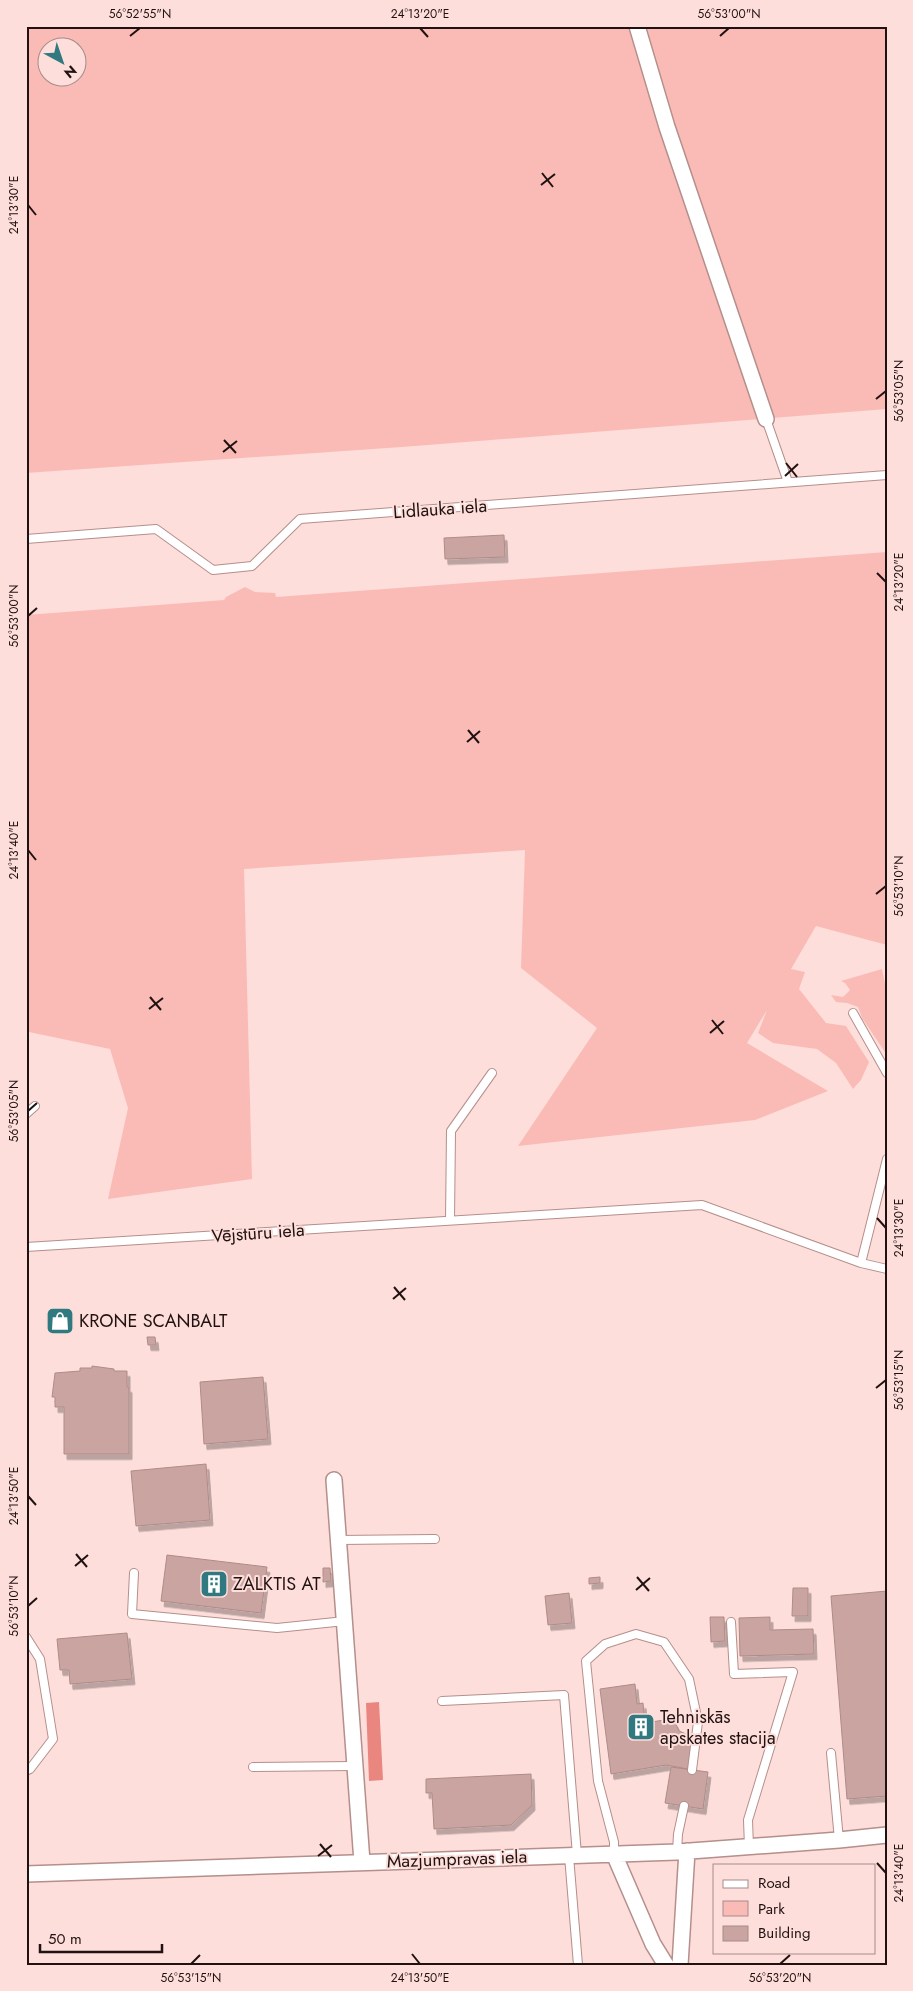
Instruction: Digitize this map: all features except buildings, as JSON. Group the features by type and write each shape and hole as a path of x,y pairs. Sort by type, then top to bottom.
{"street":[{"path":"637,26 667,127 766,420"},
{"path":"334,1480 362,1862"},
{"name":"Mazjumpravas iela","path":"26,1874 682,1851 887,1835"},
{"path":"680,1965 682,1851"},
{"path":"614,1854 653,1944 666,1965"}],"lane":[{"path":"766,420 788,482"},
{"name":"Lidlauka iela","path":"26,539 156,529 213,570 252,566 300,519 887,475"},
{"path":"853,1013 887,1074"},
{"path":"450,1220 451,1130 492,1073"},
{"path":"26,1114 35,1106"},
{"path":"861,1263 887,1159"},
{"name":"Vējstūru iela","path":"26,1248 702,1205 861,1263 887,1269"},
{"path":"338,1540 435,1539"},
{"path":"134,1573 132,1614 277,1628 345,1621"},
{"path":"731,1622 734,1674 793,1672 748,1820 749,1847"},
{"path":"614,1854 614,1842 598,1781 586,1661 605,1644 636,1634 664,1642 689,1679 698,1722 692,1770"},
{"path":"26,1637 40,1659 53,1739 30,1769 26,1771"},
{"path":"442,1701 564,1695 578,1965"},
{"path":"831,1753 839,1840"},
{"path":"253,1766 355,1766"},
{"path":"682,1851 678,1834 684,1806"}],"green space":[{"path":"26,26 887,26 887,409 402,447 26,473"},
{"path":"887,552 887,945 816,926 791,969 805,972 799,989 826,1023 846,1026 869,1062 861,1080 853,1089 836,1063 817,1049 773,1043 758,1033 767,1010 747,1043 828,1091 755,1120 518,1146 597,1028 521,968 525,850 244,869 252,1179 108,1199 128,1108 110,1049 29,1032 26,927 26,615 224,600 245,587 255,592 275,593 276,597"},
{"path":"882,969 887,993 887,1055 862,1018 858,1007 836,1002 831,995 843,997 850,990 841,981"}],"shaded area":[{"path":"379,1702 383,1780 369,1781 366,1703"}],"place":[{"name":"KRONE SCANBALT","path":"60,1321"},
{"name":"ZALKTIS AT","path":"214,1584"},
{"name":"Tehniskās apskates stacija","path":"641,1727"}]}
